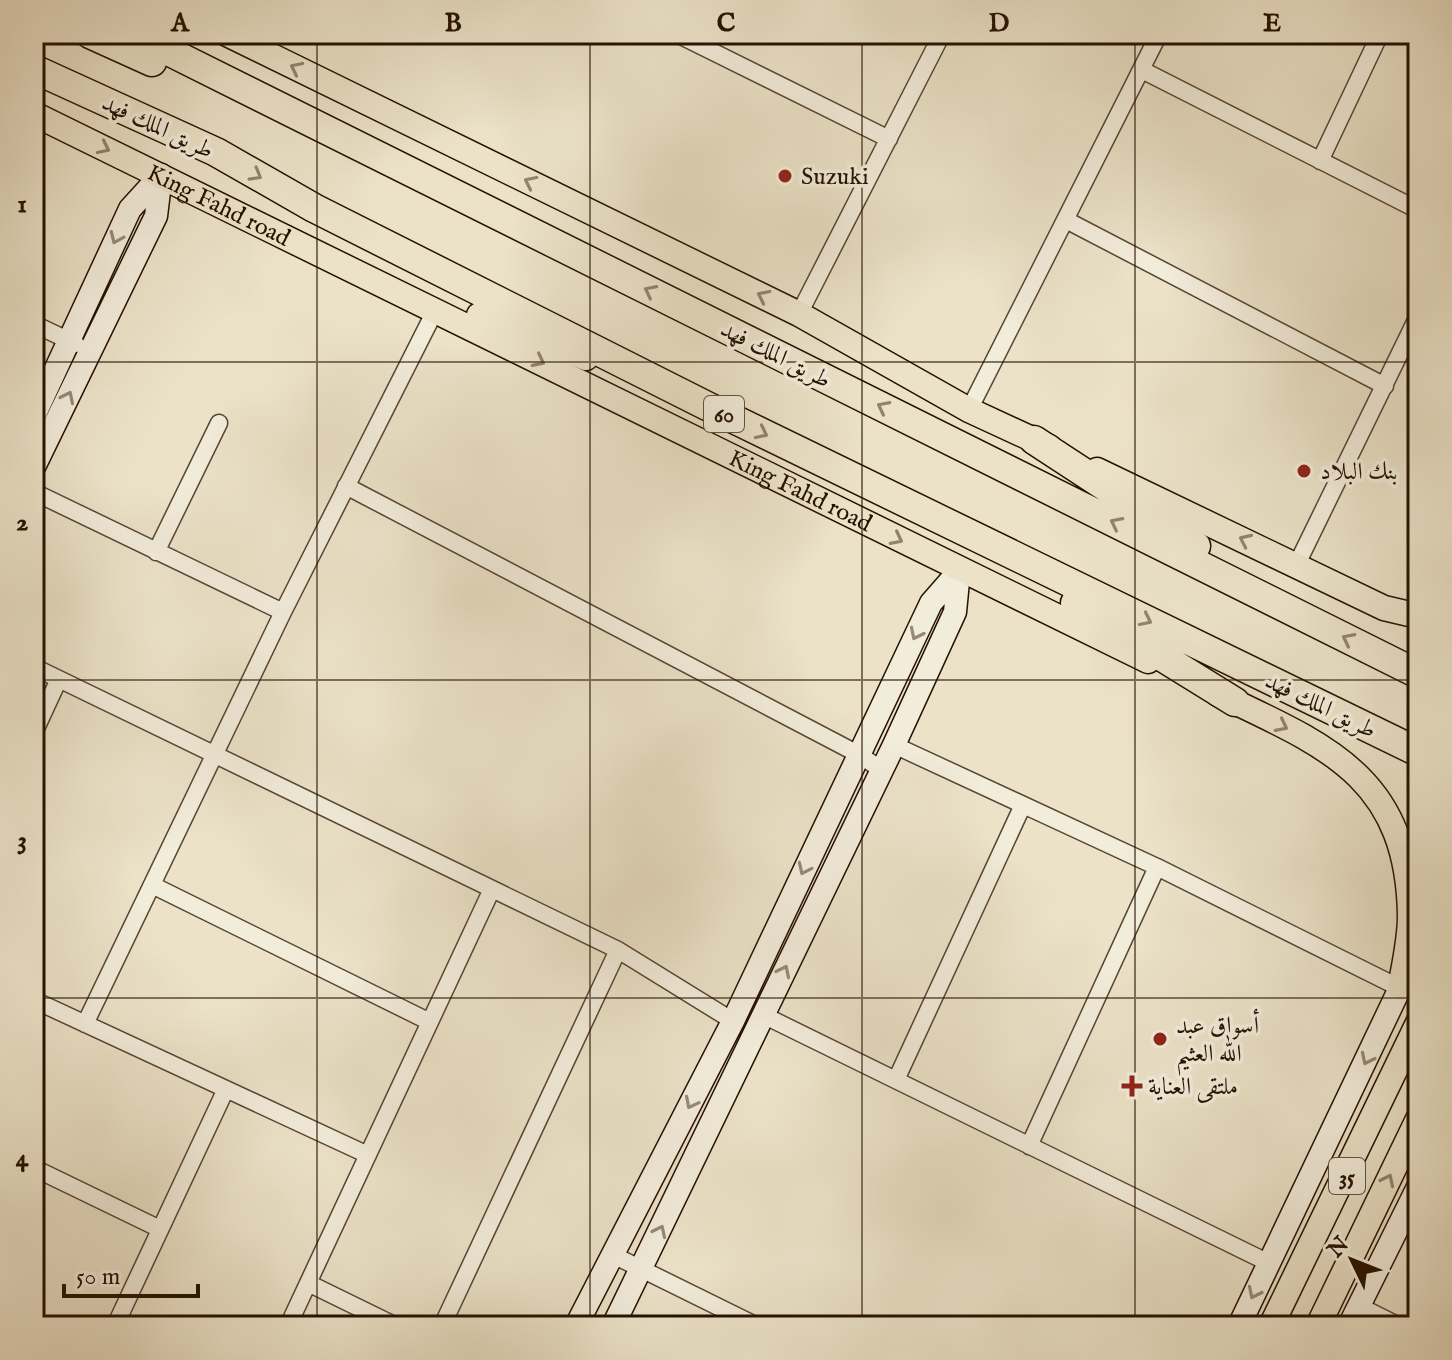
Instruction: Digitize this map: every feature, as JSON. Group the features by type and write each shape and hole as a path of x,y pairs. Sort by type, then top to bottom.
{"highway":[{"path":"90,34 270,115 364,148"},
{"name":"طريق الملك فهد","path":"134,34 1418,674"},
{"path":"34,49 152,110 216,152"},
{"name":"طريق الملك فهد","path":"34,69 216,152 314,208 707,406 1418,752"},
{"path":"1034,440 1307,619"},
{"path":"946,523 1235,702"}],"main road":[{"name":"طريق الملك فهد","path":"229,34 799,314 969,410 1384,608 1418,616"},
{"name":"King Fahd road","path":"34,114 436,309 959,571 1235,702 1316,743 1346,762 1371,787 1389,817 1401,853 1410,919 1400,988"},
{"name":"طريق الملك فهد","path":"303,245 707,406"},
{"name":"35","path":"1271,1326 1418,1023"},
{"name":"35","path":"1318,1326 1418,1119"}],"street":[{"path":"677,34 889,139"},
{"path":"799,314 942,34"},
{"path":"969,410 1159,34"},
{"path":"1320,161 1380,34"},
{"path":"1407,34 1418,39"},
{"path":"1142,70 1418,210"},
{"path":"34,416 130,209 161,175"},
{"path":"34,467 156,216 161,175"},
{"path":"1066,220 1385,386"},
{"path":"85,1024 283,612 436,309"},
{"path":"1297,564 1418,316"},
{"path":"34,324 91,351"},
{"path":"156,552 219,423"},
{"path":"346,486 858,754 882,770"},
{"path":"34,492 283,612"},
{"path":"613,1326 894,745 955,612 959,571"},
{"path":"576,1326 733,1021 931,603 959,571"},
{"path":"34,667 618,950 733,1021"},
{"path":"34,733 59,679"},
{"path":"894,745 1157,867 1400,988 1239,1326"},
{"path":"896,1080 1022,807"},
{"path":"1029,1146 1157,867"},
{"path":"152,885 430,1022"},
{"path":"288,1326 492,889"},
{"path":"442,1326 618,950"},
{"path":"34,1000 368,1155"},
{"path":"763,1015 1269,1263"},
{"path":"115,1326 226,1089"},
{"path":"34,1168 160,1229"},
{"path":"1349,1326 1418,1187"},
{"path":"613,1255 757,1326"},
{"path":"308,1283 396,1326"},
{"path":"1359,1306 1399,1326"}],"place":[{"name":"Suzuki","path":"785,176"},
{"name":"بنك البلاد","path":"1304,471"},
{"name":"أسواق عبد الله العثيم","path":"1160,1039"},
{"name":"ملتقى العناية","path":"1132,1086"}]}
